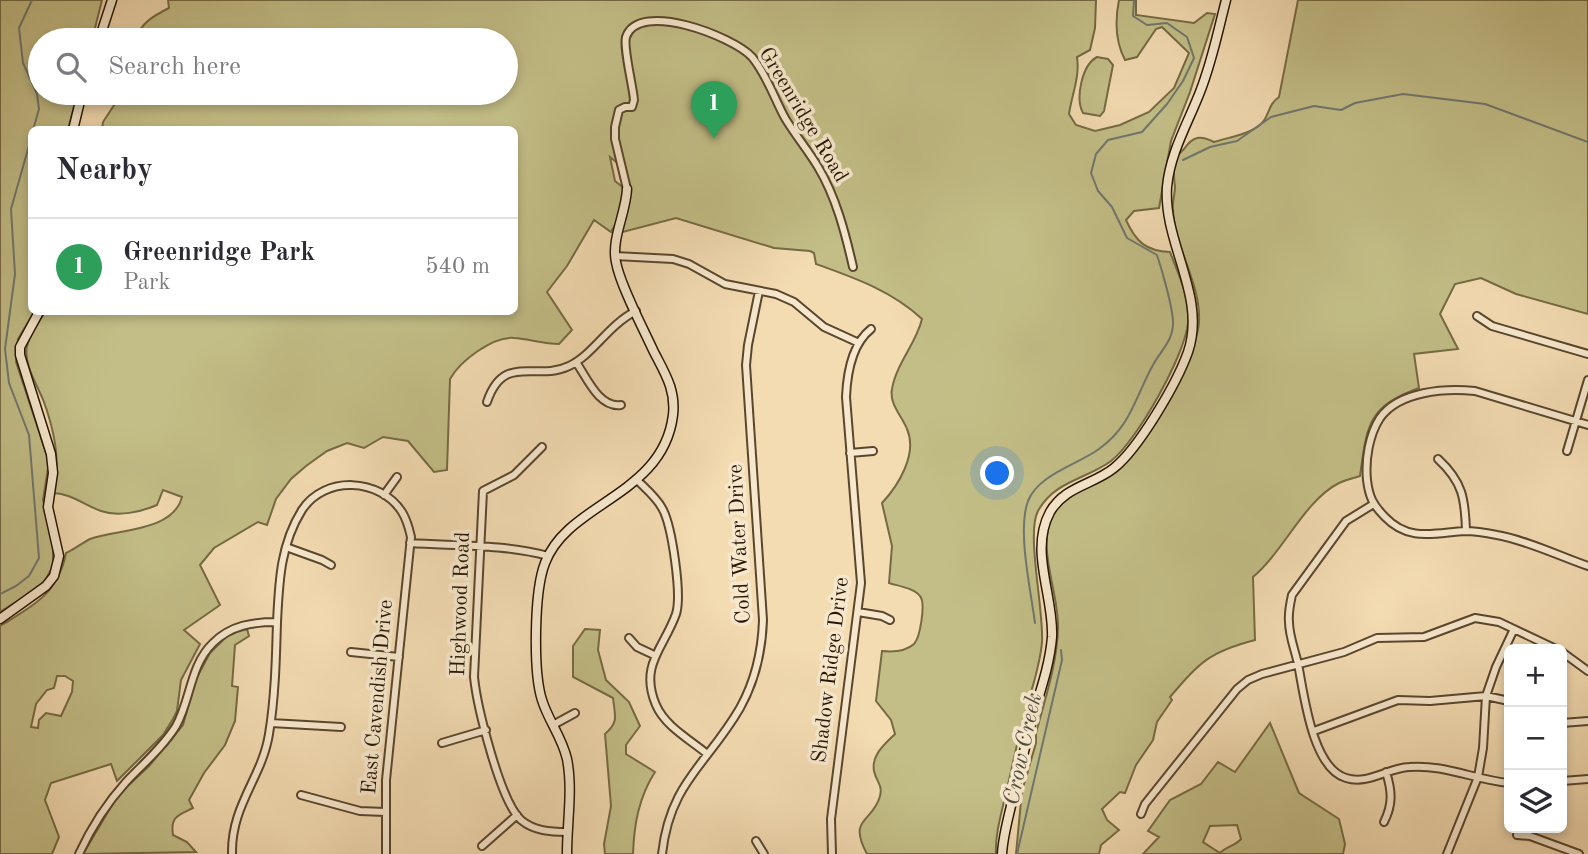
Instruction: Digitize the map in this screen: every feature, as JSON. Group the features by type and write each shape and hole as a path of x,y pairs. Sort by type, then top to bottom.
{"street":[{"path":"103,28 112,0"},
{"path":"1002,854 1024,753 1051,650 1051,613 1042,550 1044,526 1060,498 1072,488 1111,470 1141,439 1179,371 1190,344 1193,314 1170,225 1167,186 1177,145 1209,67 1226,0"},
{"name":"Greenridge Road","path":"615,256 627,189 615,139 615,127 619,110 632,107 634,100 625,40 629,30 656,18 688,22 735,44 753,59 785,117 818,167 842,222 853,267"},
{"path":"74,126 79,105"},
{"path":"567,854 569,775 564,748 542,701 536,667 541,577 548,556 566,532 636,480 664,443 674,411 668,378 618,270 615,256 673,259 688,264 724,284 785,297 824,327 859,344"},
{"name":"Cold Water Drive","path":"662,854 666,825 676,798 744,701 753,678 761,643 763,620 746,365 759,291"},
{"path":"487,402 491,391 508,374 523,370 559,370 576,362 617,321 636,311"},
{"path":"0,619 46,586 54,576 58,561 48,507 53,473 51,454 20,355 20,347 37,315"},
{"path":"1477,316 1492,326 1588,354"},
{"name":"Shadow Ridge Drive","path":"832,854 831,819 861,583 846,381 859,344 871,329"},
{"path":"576,362 604,402 614,406 621,405"},
{"path":"1567,452 1588,380"},
{"path":"1588,425 1475,391 1458,390 1415,396 1398,403 1381,417 1370,440 1367,474 1372,505 1391,524 1416,535 1466,531 1499,535 1588,566"},
{"name":"Highwood Road","path":"517,815 507,799 476,694 473,660 479,547 483,491 514,475 542,447"},
{"path":"850,453 873,451"},
{"path":"1438,459 1459,483 1465,505 1466,531"},
{"path":"384,495 397,477"},
{"path":"636,480 664,511 678,589 677,611 654,655 650,682 659,711 681,734 706,754"},
{"path":"232,854 234,819 261,760 271,723 278,582 286,547 301,512 319,494 337,487 355,485 384,495 396,505 406,520 410,543 532,551 548,556"},
{"path":"1372,505 1346,521 1293,596 1289,621 1307,712 1324,758 1335,772 1344,778 1364,779 1408,767 1444,768 1504,782"},
{"name":"East Cavendish Drive","path":"386,854 386,780 410,543"},
{"path":"286,547 331,565"},
{"path":"858,612 890,620"},
{"path":"1141,814 1146,804 1237,689 1262,674 1344,652 1377,638 1424,637 1475,618 1499,622 1546,644"},
{"path":"79,854 103,810 174,729 184,711 202,655 211,644 226,632 240,626 277,622"},
{"path":"1447,854 1478,777 1483,748 1486,696 1514,629"},
{"path":"629,638 637,647 654,655"},
{"path":"351,652 399,657"},
{"path":"1567,656 1588,671"},
{"path":"1314,731 1390,701 1486,696 1504,700"},
{"path":"553,725 575,713"},
{"path":"1567,723 1588,721"},
{"path":"271,723 341,727"},
{"path":"442,743 486,730"},
{"path":"1384,822 1392,800 1385,772"},
{"path":"1567,781 1588,779"},
{"path":"301,795 360,811 385,813"},
{"path":"482,846 517,815 526,824 539,830 567,832"},
{"path":"1517,835 1530,836 1579,854"},
{"path":"756,841 764,854"}],"shaded area":[{"path":"0,0 102,0 95,28 28,28 28,105 75,105 69,126 28,126 28,315 32,315 18,339 16,362 49,462 43,500 53,539 53,566 42,586 0,612"},
{"path":"168,0 1096,0 1095,28 1090,50 1077,57 1077,79 1069,114 1076,125 1095,131 1120,125 1149,112 1174,88 1189,53 1162,27 1156,29 1137,57 1125,60 1117,30 1119,0 1136,0 1136,15 1194,23 1207,13 1215,14 1171,141 1159,208 1134,211 1126,220 1143,244 1154,250 1170,252 1188,305 1185,337 1158,396 1122,451 1102,467 1053,493 1038,511 1034,536 1042,628 1041,651 1000,818 996,854 867,854 860,833 863,821 877,805 881,792 874,771 875,760 880,750 895,734 891,720 876,701 882,651 903,650 914,644 921,620 920,596 910,589 889,583 892,546 882,503 900,479 908,459 910,439 894,405 892,389 922,319 886,293 816,264 814,253 810,251 774,248 676,218 619,233 628,179 626,170 610,157 615,181 625,189 618,220 611,232 594,220 567,266 547,292 572,330 559,344 514,338 497,341 478,351 455,372 450,379 447,470 434,472 408,441 383,437 364,448 347,443 327,451 291,479 276,499 267,525 258,522 214,548 200,565 220,605 184,630 200,644 181,680 177,711 163,735 117,781 111,764 51,783 45,800 59,837 52,854 0,854 0,626 33,605 50,589 57,579 66,553 90,539 156,523 177,508 182,497 163,490 157,505 137,512 115,514 101,511 65,495 52,493 56,471 54,436 26,353 30,337 43,315 518,315 518,126 102,126 114,105 518,105 518,28 142,28 169,8","holes":["57,676 65,676 73,681 72,692 61,716 46,713 39,720 38,728 31,727 36,704 47,690 54,688"]},
{"path":"1298,0 1588,0 1588,314 1516,294 1481,278 1455,284 1440,314 1458,349 1414,354 1419,388 1402,395 1379,411 1368,431 1360,476 1339,483 1315,502 1275,554 1253,577 1255,640 1227,649 1206,660 1170,697 1172,700 1157,722 1153,740 1136,765 1125,793 1120,792 1102,809 1107,820 1119,830 1101,845 1099,854 1016,854 1022,791 1036,743 1057,641 1057,613 1047,552 1049,522 1055,508 1066,496 1106,476 1124,463 1146,435 1175,386 1192,350 1199,322 1196,293 1174,223 1175,160 1194,139 1205,138 1214,142 1249,132 1265,119 1272,104 1279,97"},
{"path":"1097,57 1108,59 1113,65 1104,111 1100,116 1083,113 1080,99 1084,74"},
{"path":"247,629 249,636 235,645 232,686 238,687 235,721 225,745 204,773 189,800 193,808 177,817 173,824 173,835 187,842 196,852 83,854 118,795 149,766 183,725 196,679 210,653 229,634"},
{"path":"585,629 600,630 598,650 606,680 629,702 640,726 626,745 626,754 655,772 638,811 633,854 605,854 604,844 611,806 605,734 614,722 615,714 613,698 573,677 573,646"},
{"path":"1270,723 1299,793 1339,819 1345,844 1343,854 1143,854 1159,837 1148,831 1170,800 1201,784 1218,762 1235,772","holes":["1237,825 1241,839 1220,853 1203,842 1210,826"]}],"waterway":[{"path":"28,74 23,63 19,28 32,0"},
{"name":"Crow Creek","path":"1035,623 1024,544 1028,501 1033,492 1049,477 1099,449 1119,430 1169,340 1173,323 1157,255 1127,238 1112,207 1098,191 1091,173 1096,154 1108,140 1142,132 1167,104 1183,81 1194,58 1187,37 1167,23 1147,25 1133,16 1134,0"},
{"path":"1183,160 1210,147 1237,141 1271,117 1314,106 1341,110 1355,103 1403,94 1485,104 1588,142"},
{"path":"34,126 38,105"},
{"path":"0,594 29,576 39,558 29,435 9,383 5,349 15,274 11,209 28,149"},
{"name":"Crow Creek","path":"1017,854 1062,660 1061,650"}],"place":[{"name":"Greenridge Park","path":"714,139"}]}
